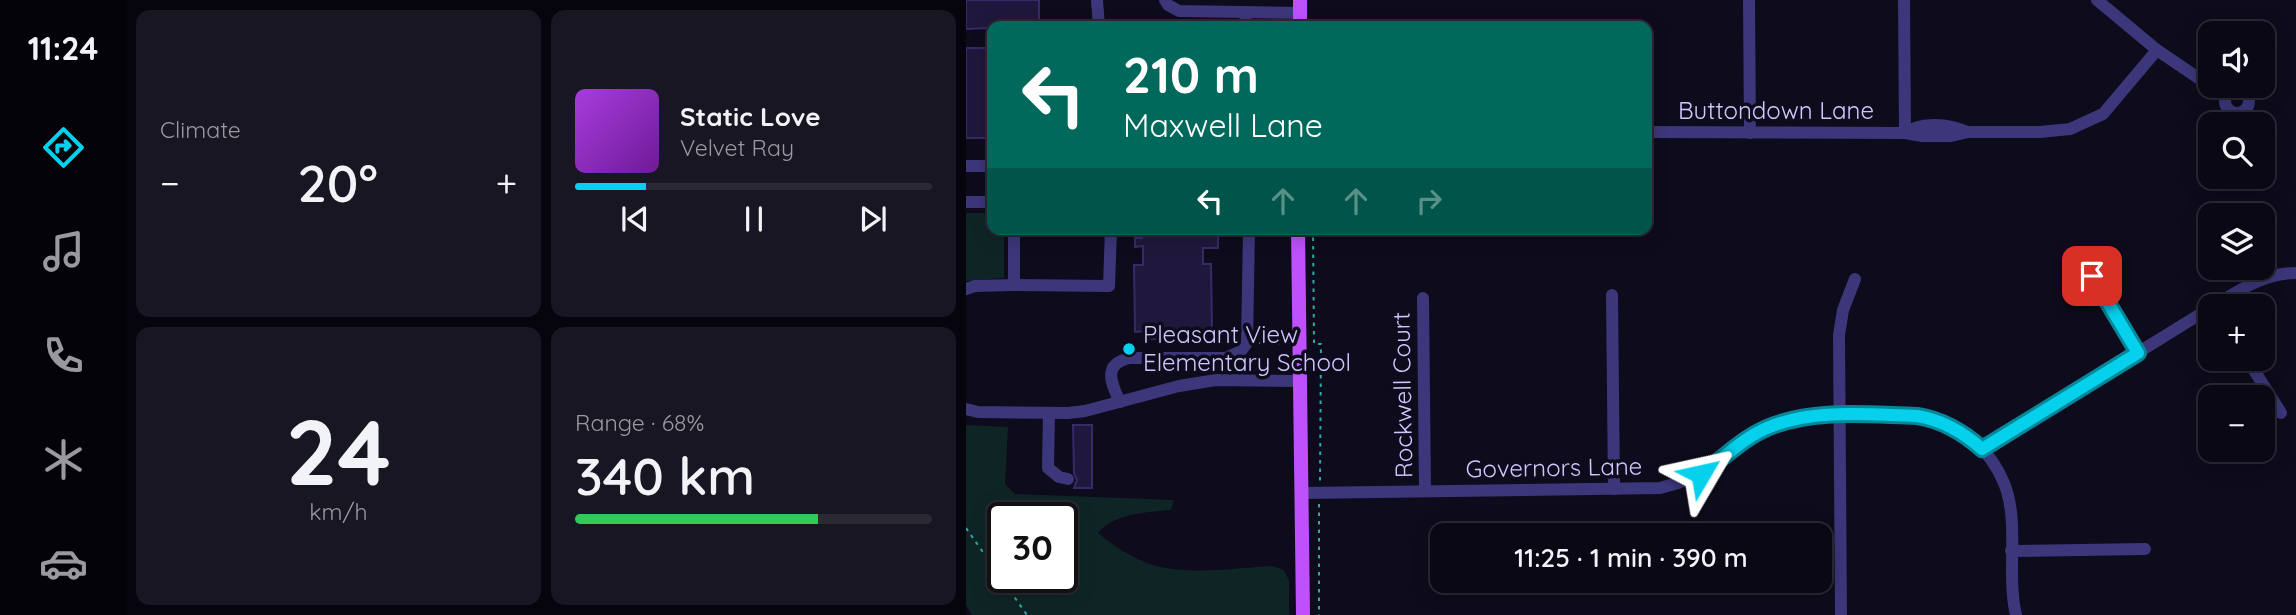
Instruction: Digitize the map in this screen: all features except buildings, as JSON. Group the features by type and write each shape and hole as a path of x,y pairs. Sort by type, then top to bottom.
{"main road":[{"path":"1298,235 1303,615"}],"street":[{"path":"1097,0 1098,21"},
{"path":"1165,0 1179,11 1300,13"},
{"path":"1749,0 1749,133"},
{"path":"1904,0 1905,133"},
{"path":"2097,0 2157,50 2198,78"},
{"path":"1245,21 1246,12"},
{"name":"Buttondown Lane","path":"1652,132 1905,133 1951,136 1968,132 2040,132 2070,129 2103,114 2157,50"},
{"path":"966,166 987,166"},
{"path":"966,202 987,202"},
{"path":"1014,235 1014,285"},
{"path":"966,289 975,286 1014,285 1109,286 1111,235"},
{"path":"1120,402 1112,383 1112,371 1114,365 1121,360 1226,358 1241,351 1247,343 1249,235"},
{"path":"2233,294 2269,276 2296,273"},
{"path":"2092,276 2138,353"},
{"path":"1841,615 1840,323 1854,279"},
{"path":"1612,295 1614,489"},
{"name":"Rockwell Court","path":"1423,298 1425,491"},
{"path":"1982,449 2198,316"},
{"path":"2255,371 2281,413"},
{"path":"966,409 978,412 1085,411 1179,386 1216,380 1301,381"},
{"path":"1049,413 1048,468 1059,477 1068,479"},
{"name":"Governors Lane","path":"1303,493 1660,488 1701,474 1766,428 1791,420 1839,415 1931,418 1958,429 1982,449 1996,466 2008,494 2010,507 2012,596 2016,615"},
{"path":"2011,551 2145,549"}],"path":[{"path":"1313,235 1314,344 1321,344 1319,615"},
{"path":"1247,343 1288,344"},
{"path":"966,528 1027,615"}],"green space":[{"path":"966,213 987,213 987,235 1004,235 1004,278 966,281"},
{"path":"966,425 1008,427 1005,484 1015,494 1174,500 1171,510 1122,517 1098,533 1140,560 1156,566 1184,570 1272,566 1284,570 1289,581 1289,615 972,615 966,605"}],"place":[{"name":"Pleasant View Elementary School","path":"1129,349"}],"route":[{"path":"1701,474 1766,428 1813,416 1931,418 1958,429 1982,449 2138,353 2092,276"}]}
